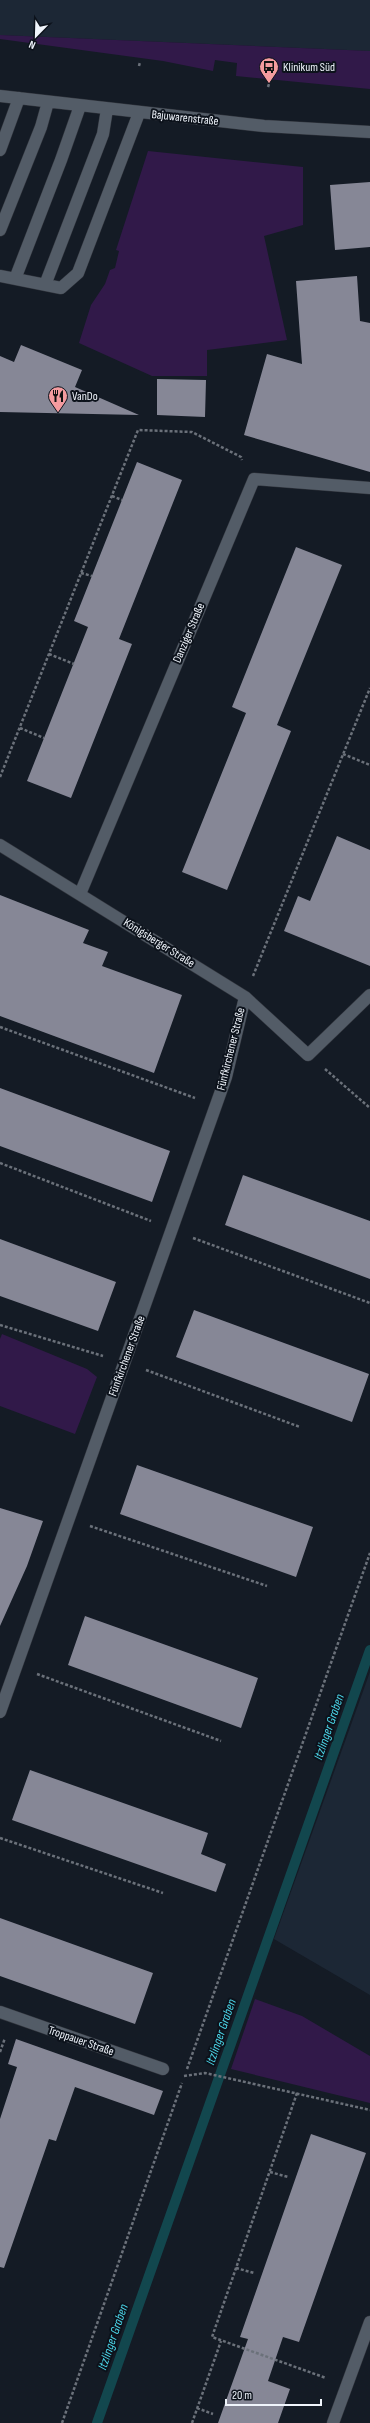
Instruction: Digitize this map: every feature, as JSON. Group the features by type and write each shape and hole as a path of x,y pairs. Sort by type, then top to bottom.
{"street":[{"name":"Bajuwarenstraße","path":"0,96 264,126 370,132"},
{"path":"0,150 19,98"},
{"path":"0,230 41,127 48,102"},
{"path":"14,279 61,160 80,106"},
{"path":"45,285 103,134 107,109"},
{"path":"0,276 61,288 78,273 139,113"},
{"path":"254,479 370,488"},
{"name":"Danziger Straße","path":"80,894 254,479"},
{"name":"Königsberger Straße","path":"0,845 245,996 308,1055"},
{"path":"308,1055 370,995"},
{"name":"Fünfkirchener Straße","path":"0,1712 226,1077 245,996"},
{"name":"Troppauer Straße","path":"0,2012 163,2069"},
{"path":"333,2423 370,2322"}],"path":[{"path":"0,777 138,430 192,432 241,457 254,479"},
{"path":"112,496 122,500"},
{"path":"82,573 92,576"},
{"path":"49,654 74,664"},
{"path":"245,996 370,688"},
{"path":"20,728 44,738"},
{"path":"343,754 370,765"},
{"path":"0,1027 203,1100"},
{"path":"308,1055 370,1108"},
{"path":"0,1325 125,1362 300,1427"},
{"path":"69,1519 267,1586"},
{"path":"62,2423 370,1553"},
{"path":"16,1667 221,1741"},
{"path":"0,1838 163,1893"},
{"path":"206,2073 370,2110"},
{"path":"297,2093 212,2338 347,2385"},
{"path":"270,2172 288,2177"},
{"path":"236,2268 254,2273"},
{"path":"192,2423 221,2341"},
{"path":"197,2408 213,2414"}],"shaded area":[{"path":"0,0 370,0 370,51 0,35"},
{"path":"0,35 370,51 370,89 236,76 237,63 215,60 213,71 163,61 0,39"},
{"path":"148,151 303,167 303,225 264,236 287,340 207,350 207,376 152,376 79,343 91,305 105,284 110,270 115,268 119,251 116,250"},
{"path":"2,1334 87,1369 97,1377 75,1434 0,1406 0,1339"},
{"path":"370,1672 370,1995 274,1939"},
{"path":"255,1999 302,2016 370,2056 370,2103 231,2069"}],"building":[{"path":"370,182 370,247 335,250 330,185"},
{"path":"357,276 360,321 370,323 370,472 244,435 267,354 302,364 296,281"},
{"path":"21,345 82,370 75,387 139,415 0,412 0,356 14,362"},
{"path":"157,379 206,380 205,417 157,415"},
{"path":"137,462 182,480 119,639 132,644 71,798 27,781 88,627 74,621"},
{"path":"296,547 342,565 277,725 291,731 227,890 182,872 246,713 232,707"},
{"path":"337,836 370,850 370,966 284,931 298,896 310,901"},
{"path":"0,895 89,930 83,943 108,952 102,966 182,995 154,1073 0,1016"},
{"path":"0,1088 170,1151 152,1202 0,1146"},
{"path":"243,1175 370,1221 370,1279 225,1225"},
{"path":"0,1239 116,1282 98,1331 0,1296"},
{"path":"194,1310 369,1374 352,1422 176,1357"},
{"path":"137,1465 313,1527 296,1577 120,1514"},
{"path":"0,1508 43,1521 27,1566 0,1626"},
{"path":"85,1616 258,1678 241,1728 68,1665"},
{"path":"30,1770 208,1833 201,1854 226,1864 216,1892 12,1820"},
{"path":"0,1918 153,1973 135,2024 0,1976"},
{"path":"16,2039 163,2091 154,2115 75,2087 56,2141 49,2139 4,2268 0,2267 0,2119 17,2067 8,2064"},
{"path":"311,2134 366,2153 299,2342 283,2337 268,2381 290,2389 278,2423 218,2423 248,2339 240,2337"}],"waterway":[{"name":"Itzlinger Graben","path":"97,2423 370,1650"}],"place":[{"name":"Klinikum Süd","path":"269,84"},
{"name":"VanDo","path":"58,413"}]}
